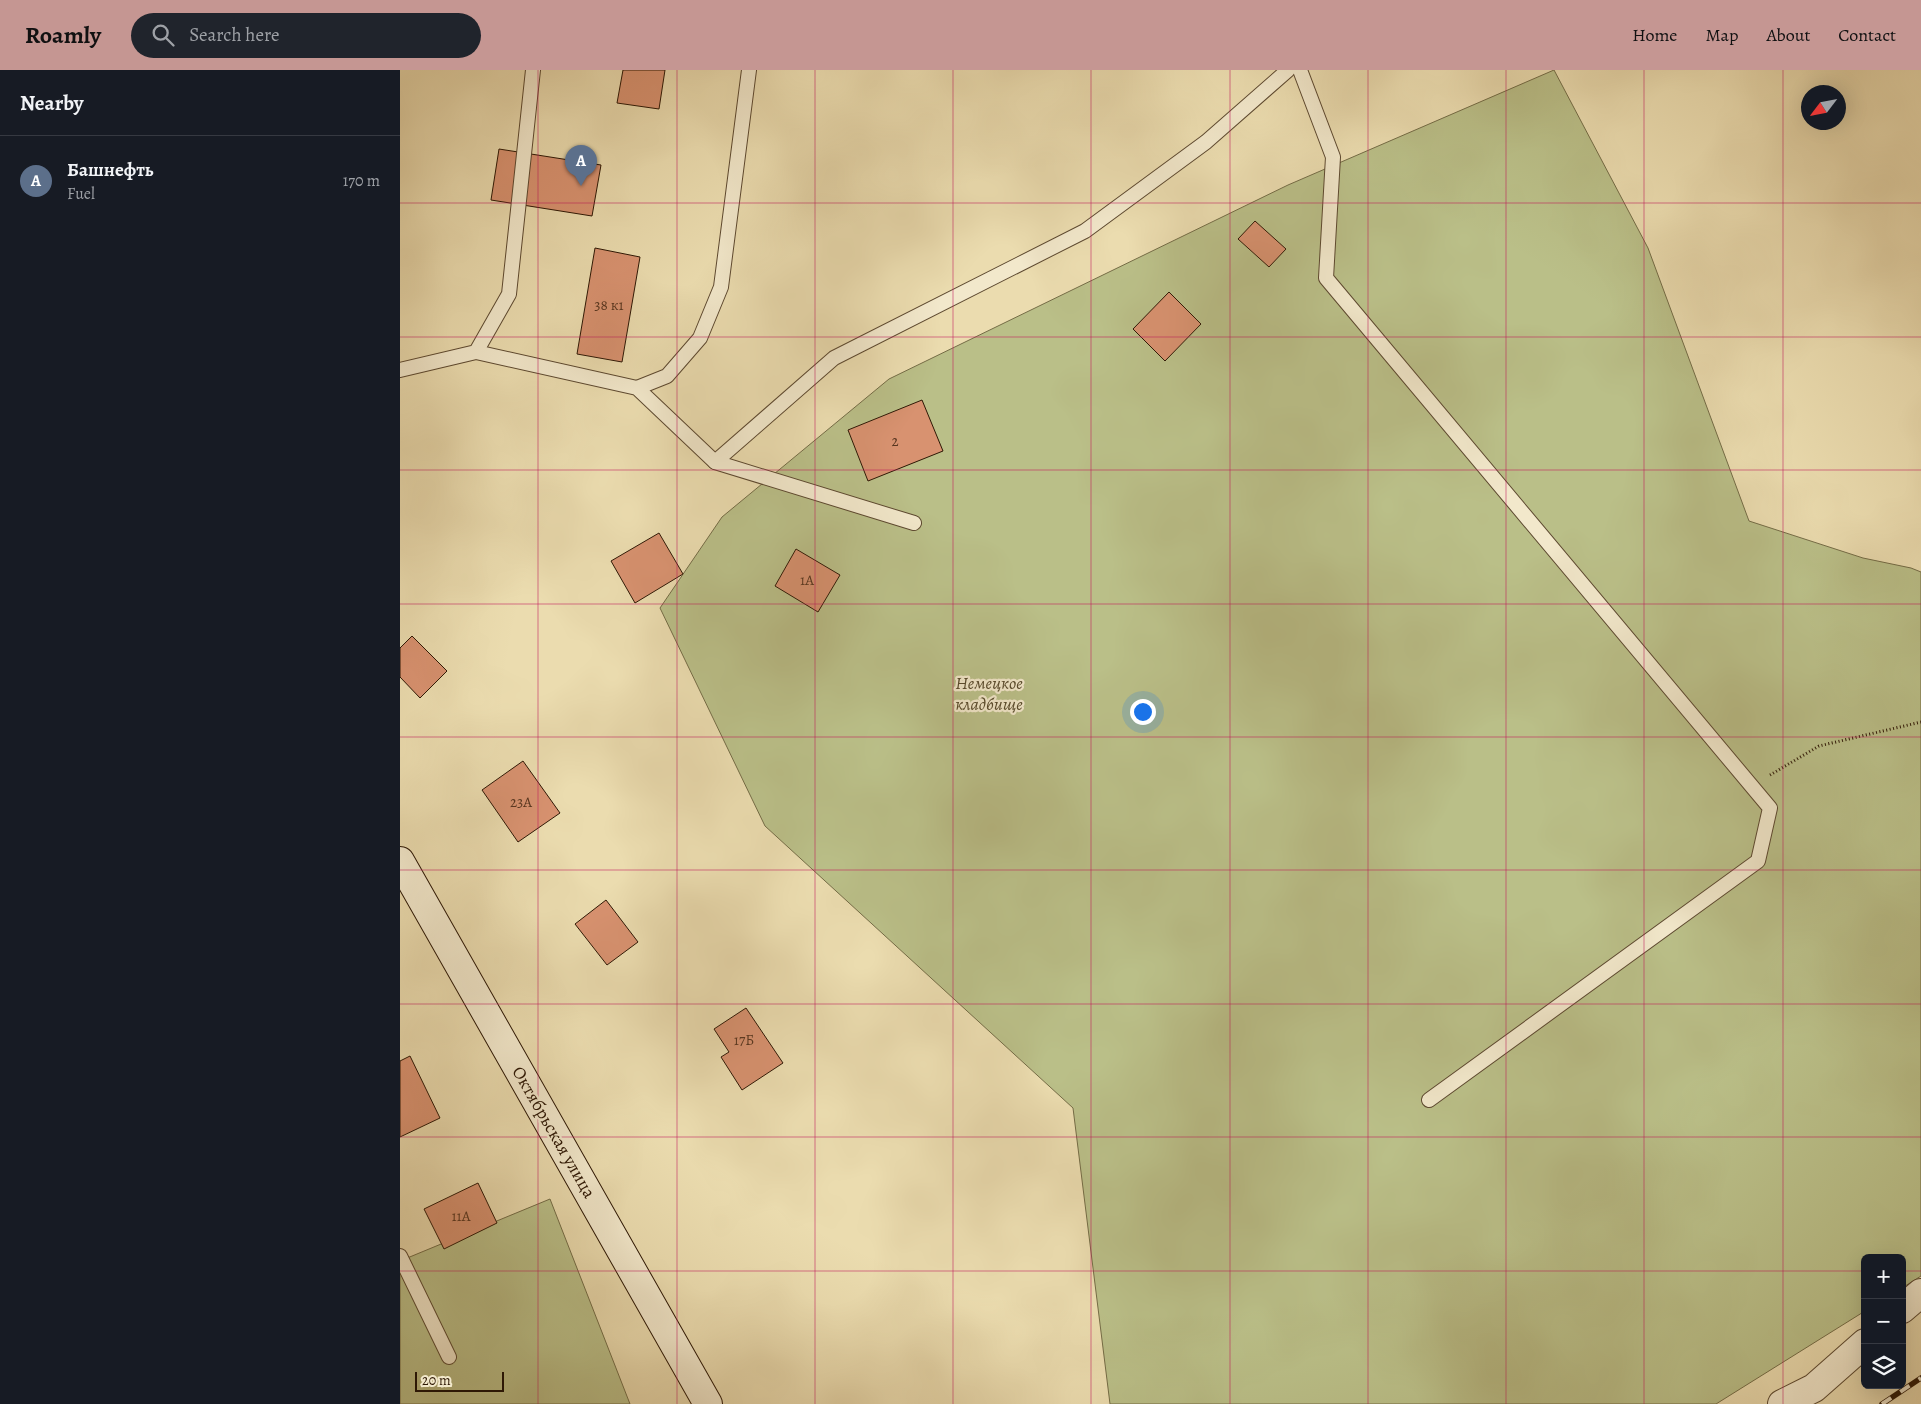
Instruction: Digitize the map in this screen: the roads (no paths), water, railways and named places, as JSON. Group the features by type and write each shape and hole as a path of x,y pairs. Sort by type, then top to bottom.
{"main road":[{"name":"Октябрьская улица","path":"400,861 708,1404"},
{"path":"1906,1306 1921,1293"},
{"path":"1782,1404 1814,1388 1864,1344"}],"lane":[{"path":"476,352 509,294 533,70"},
{"path":"637,388 667,376 700,338 721,287 749,70"},
{"path":"715,462 834,358 1085,231 1206,142 1288,70"},
{"path":"1300,70 1333,157 1326,278 1770,808 1758,862 1429,1100"},
{"path":"400,370 476,352 637,388 715,462 914,523"},
{"path":"400,1256 449,1358"}],"railway":[{"path":"1882,1404 1921,1378"}],"place":[{"name":"Башнефть","path":"581,186"}],"park label":[{"name":"Немецкое кладбище","path":"989,693"}]}
